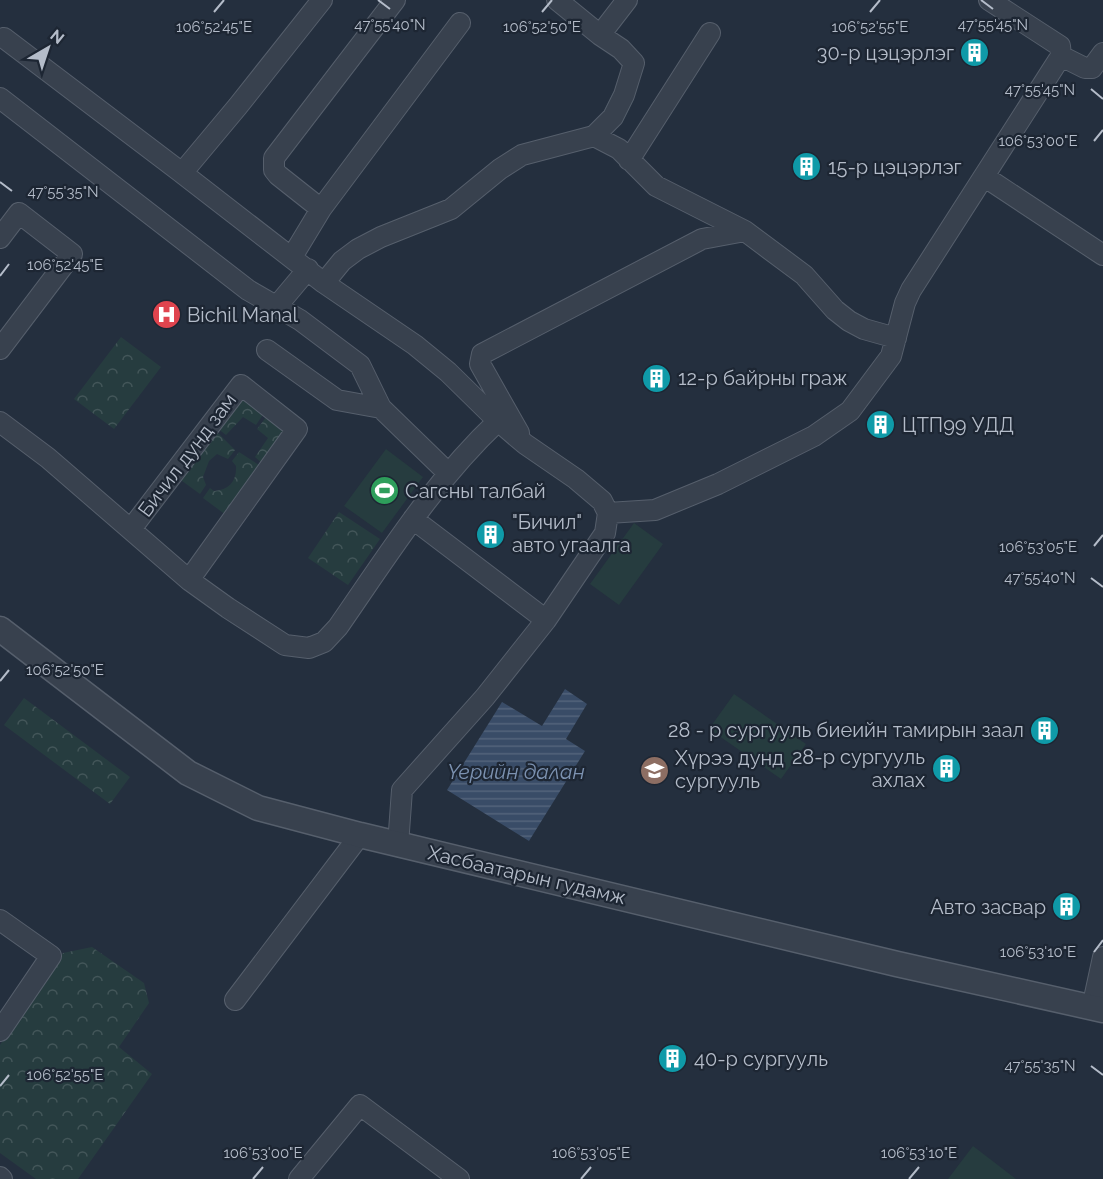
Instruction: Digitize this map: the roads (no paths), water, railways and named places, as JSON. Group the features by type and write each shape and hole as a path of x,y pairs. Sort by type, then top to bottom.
{"street":[{"path":"182,173 322,0"},
{"path":"321,209 278,175 274,170 274,158 395,0"},
{"path":"324,283 342,261 358,249 381,237 451,209 500,169 522,155 594,136 613,117 624,95 634,63 621,49 557,0"},
{"path":"600,35 627,0"},
{"path":"608,513 655,510 718,484 814,436 850,411 883,368 891,356 905,303 911,290 1061,56 1060,46 989,0"},
{"path":"292,257 321,209 460,23"},
{"path":"629,160 710,33"},
{"path":"4,38 324,283 415,345 448,372 525,444 576,478 602,501 608,513 605,533 546,621 485,697 402,790 398,845"},
{"path":"1061,56 1085,68 1092,68 1103,53"},
{"path":"0,98 248,290 300,320 360,365 381,408 448,472"},
{"path":"594,136 620,149 656,186 745,231 804,275 835,310 849,321 864,329 896,338"},
{"path":"985,177 1103,255"},
{"path":"0,238 19,213 72,254 0,349"},
{"path":"525,444 480,364 482,354 702,239 745,231"},
{"path":"277,306 308,269"},
{"path":"267,350 337,400 381,408"},
{"name":"Бичил дунд зам","path":"131,530 241,385 297,429 189,580"},
{"name":"Бичил дунд зам","path":"0,422 48,458 189,580 285,645 309,648 324,642 338,627 448,472 498,421"},
{"path":"413,519 546,621"},
{"name":"Хасбаатарын гудамж","path":"0,629 188,773 258,808 360,836 897,964 1098,1009"},
{"path":"235,1000 360,836"},
{"path":"0,920 51,956 0,1031"},
{"path":"1098,1009 1103,957"},
{"path":"299,1179 360,1106 459,1179"}],"water":[{"name":"Үерийн далан","path":"565,689 587,704 566,739 585,751 529,841 447,790 502,702 542,726"}],"place":[{"name":"30-р цэцэрлэг","path":"975,53"},
{"name":"15-р цэцэрлэг","path":"807,167"},
{"name":"Bichil Manal","path":"166,315"},
{"name":"12-р байрны граж","path":"657,378"},
{"name":"ЦТП99 УДД","path":"881,425"},
{"name":"Сагсны талбай","path":"384,491"},
{"name":"\"Бичил\" авто угаалга","path":"491,534"},
{"name":"28 - р сургууль биеийн тамирын заал","path":"1045,730"},
{"name":"28-р сургууль ахлах","path":"946,769"},
{"name":"Хүрээ дунд сургууль","path":"654,770"},
{"name":"Авто засвар","path":"1067,907"},
{"name":"40-р сургууль","path":"673,1059"}]}
